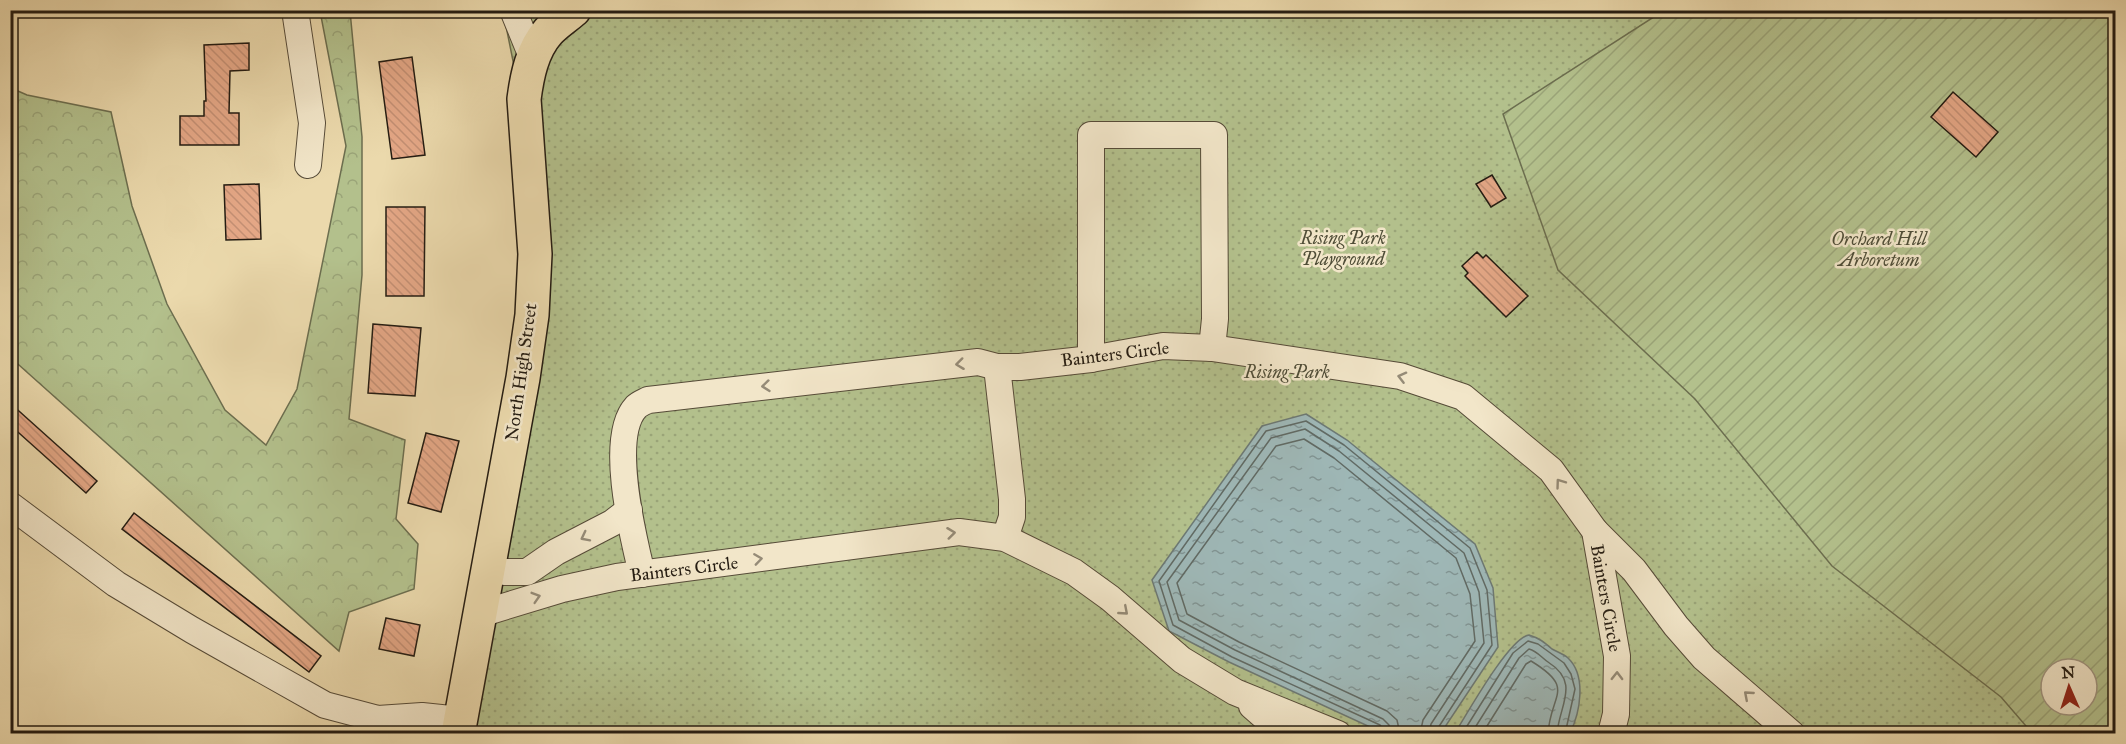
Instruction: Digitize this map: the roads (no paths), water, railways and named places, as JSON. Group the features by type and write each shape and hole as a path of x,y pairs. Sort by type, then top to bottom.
{"highway":[{"name":"North High Street","path":"459,727 489,569 532,315 534,254 524,99 532,59 547,33 574,10"}],"street":[{"path":"295,10 312,123 308,165"},
{"path":"513,10 532,59"},
{"path":"1091,359 1091,135 1214,135 1215,319 1212,348"},
{"name":"Bainters Circle","path":"642,574 628,510 622,440 629,418 636,406 648,400 978,362 997,367 1020,367 1091,359 1163,346 1212,348 1400,376 1463,398 1551,470 1595,531 1617,656 1616,714 1611,734"},
{"path":"997,367 1012,500 1012,517 1005,538"},
{"path":"10,505 116,584 325,705 379,726 422,716 459,727"},
{"path":"489,569 527,572 556,552 612,524 628,510"},
{"path":"1595,531 1634,570 1676,626 1704,658 1792,734"},
{"name":"Bainters Circle","path":"480,614 562,589 642,574 959,532 1005,538 1074,572 1110,598 1182,660 1236,692 1338,734"},
{"path":"1236,692 1284,734"}],"water":[{"path":"1306,414 1347,440 1475,544 1493,588 1498,647 1441,733 1383,733 1229,662 1169,631 1152,580 1262,426"},
{"path":"1529,635 1566,657 1578,674 1579,705 1570,733 1455,733 1500,662 1521,639"}],"park label":[{"name":"Rising Park Playground","path":"1343,248"},
{"name":"Orchard Hill Arboretum","path":"1879,249"},
{"name":"Rising Park","path":"1287,372"}]}
